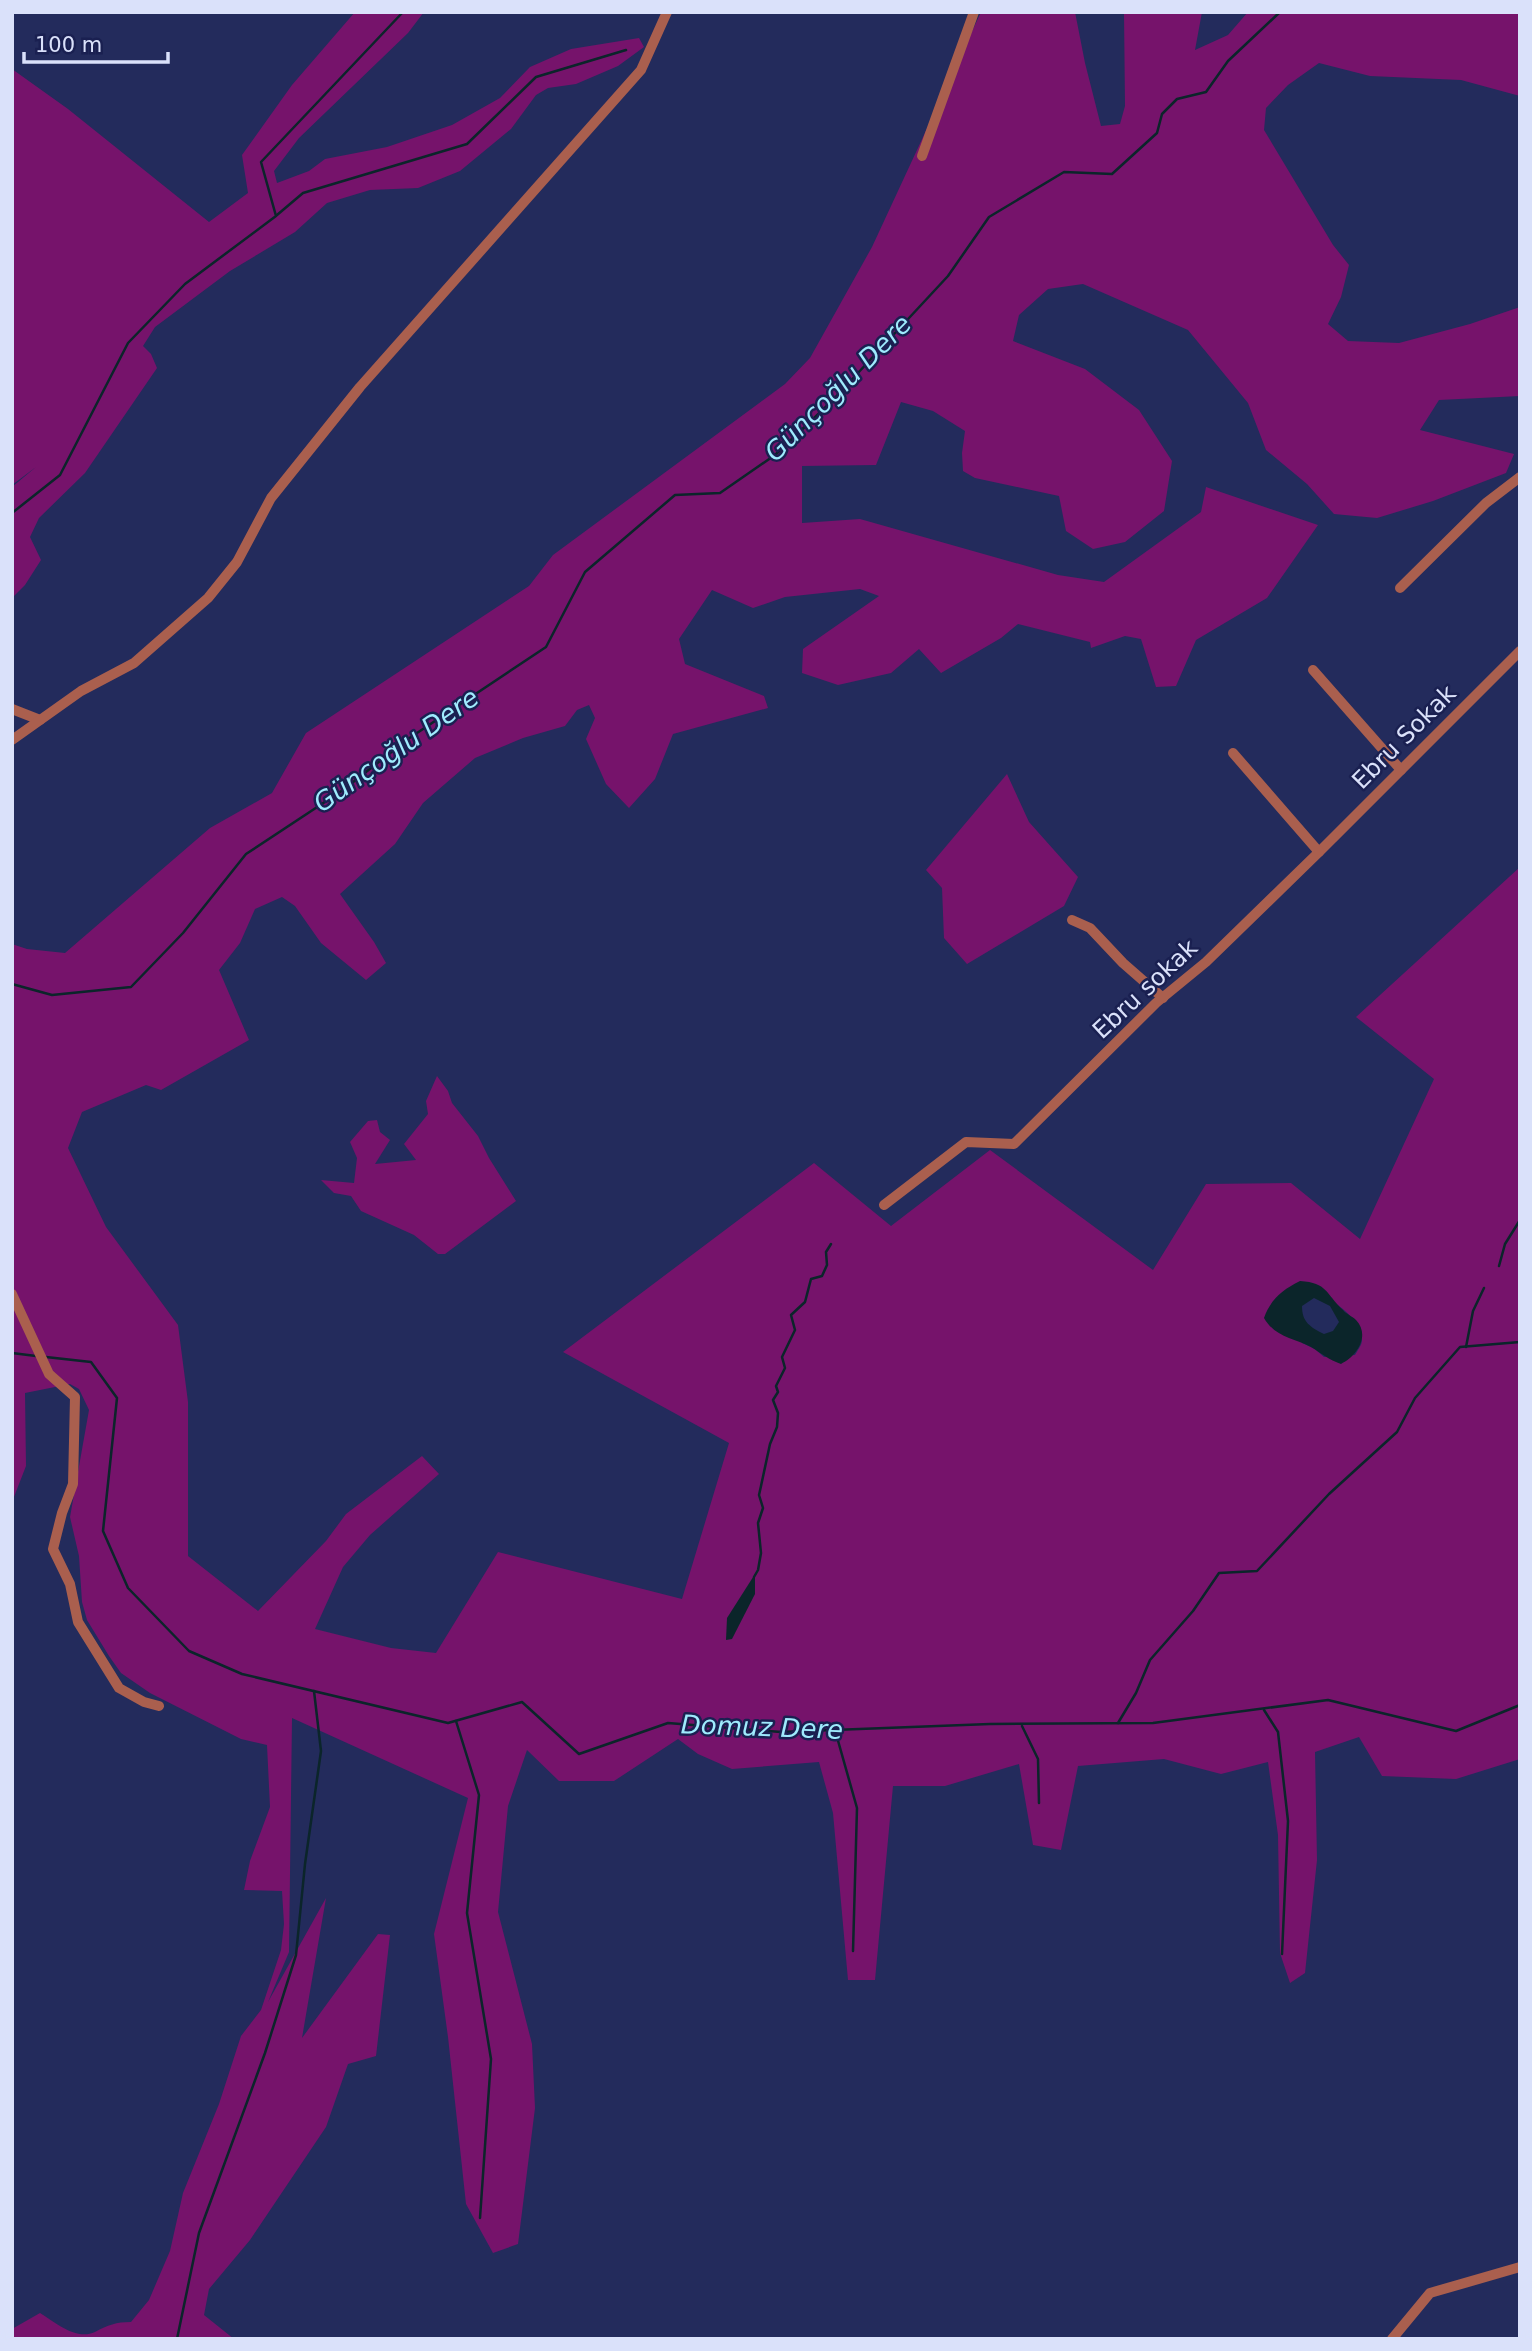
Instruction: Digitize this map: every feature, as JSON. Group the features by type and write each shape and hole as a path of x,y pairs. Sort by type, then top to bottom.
{"street":[{"path":"12,740 18,731 40,720 81,691 134,663 208,598 237,562 271,498 360,387 641,70 667,12"},
{"path":"922,156 974,12"},
{"path":"1399,588 1486,503 1520,477"},
{"name":"Ebru Sokak","path":"1319,852 1520,651"},
{"path":"1313,670 1401,770"},
{"path":"12,712 40,720"},
{"path":"12,712 18,731"},
{"path":"1233,753 1319,852"},
{"name":"Ebru sokak","path":"884,1205 966,1142 1014,1144 1163,998 1206,962 1319,852"},
{"path":"1072,920 1090,928 1123,963 1163,998"},
{"path":"12,1294 49,1374 75,1397 73,1485 62,1513 53,1549 70,1584 78,1622 119,1688 144,1702 159,1706"},
{"path":"1392,2339 1430,2292 1520,2267"}],"shaded area":[{"path":"355,12 424,12 408,33 299,138 274,171 277,183 309,171 325,159 387,147 452,125 500,98 530,67 571,49 639,38 644,47 618,66 576,84 548,88 536,95 511,129 460,171 418,188 370,190 327,203 295,232 230,271 155,327 143,346 151,354 157,368 85,473 39,518 30,537 41,560 25,585 12,598 12,487 36,467 12,485 12,69 68,109 209,222 248,193 242,155 292,85"},
{"path":"981,12 1075,12 1101,126 1120,124 1125,106 1124,12 1202,12 1195,50 1228,35 1248,12 1520,12 1520,96 1461,80 1370,76 1319,63 1288,85 1266,108 1264,130 1333,245 1349,265 1341,297 1328,324 1348,341 1399,343 1520,307 1520,396 1439,400 1420,430 1514,454 1506,473 1433,501 1377,518 1334,514 1307,484 1266,450 1248,403 1188,330 1083,284 1048,289 1019,315 1013,341 1085,369 1139,410 1172,461 1164,511 1125,542 1093,549 1066,531 1059,496 975,478 963,471 965,431 933,411 901,402 876,465 802,466 802,523 860,519 1058,575 1104,582 1201,512 1206,487 1318,525 1267,598 1196,640 1176,686 1156,687 1141,639 1125,636 1091,648 1090,642 1018,624 1001,638 941,673 919,649 891,673 838,685 802,673 803,649 879,596 860,589 785,597 753,608 712,590 679,639 685,664 764,696 768,708 673,734 655,779 629,808 606,784 586,739 595,718 589,705 577,710 565,726 523,738 475,758 423,803 395,844 340,894 386,963 366,980 321,943 295,906 282,897 255,909 240,943 219,970 249,1040 161,1090 146,1085 82,1112 68,1148 106,1227 178,1325 188,1402 188,1556 258,1611 326,1541 346,1514 422,1456 439,1474 370,1535 343,1567 315,1629 391,1648 436,1653 498,1552 682,1599 729,1443 563,1352 814,1163 891,1226 990,1150 1153,1270 1206,1184 1291,1183 1360,1239 1434,1079 1356,1017 1520,867 1520,1759 1456,1779 1382,1776 1359,1737 1315,1752 1317,1860 1305,1973 1290,1983 1280,1953 1278,1835 1268,1762 1221,1774 1164,1759 1078,1766 1061,1850 1033,1845 1019,1764 945,1786 893,1786 875,1980 848,1980 833,1813 819,1762 732,1769 698,1754 678,1739 614,1781 559,1781 527,1750 508,1806 498,1912 532,2044 535,2108 518,2244 493,2253 466,2204 434,1934 468,1798 292,1718 289,1952 268,2002 326,1898 302,2038 378,1934 390,1935 376,2056 348,2064 326,2127 250,2240 209,2289 204,2315 234,2339 12,2339 12,2329 40,2313 66,2329 88,2334 112,2324 131,2322 149,2300 170,2251 183,2193 219,2104 241,2036 261,2010 281,1950 284,1924 282,1891 244,1890 250,1861 270,1807 267,1745 241,1739 150,1693 121,1673 87,1620 82,1602 79,1556 70,1517 89,1410 79,1389 70,1384 25,1393 26,1466 12,1502 12,944 27,949 65,953 210,828 272,793 306,733 529,586 553,555 785,384 810,358 872,247","holes":["1300,1281 1338,1305 1355,1322 1362,1340 1355,1355 1324,1357 1302,1343"]},
{"path":"1007,774 1029,822 1078,877 1064,906 967,964 944,938 942,888 926,870"},
{"path":"437,1076 448,1091 452,1103 478,1136 516,1201 445,1254 438,1254 414,1235 361,1211 351,1196 334,1193 321,1180 354,1183 357,1158 350,1142 368,1121 377,1120 380,1132 390,1140 375,1164 416,1160 404,1144 428,1114 426,1101"},
{"path":"1300,1281 1316,1284 1325,1290 1360,1326 1360,1345 1347,1361 1341,1364 1285,1336 1273,1329 1264,1318 1274,1300","holes":["1314,1298 1330,1306 1339,1322 1333,1331 1324,1334 1303,1316 1302,1306"]},
{"path":"755,1574 755,1594 732,1639 726,1640 727,1618"}],"waterway":[{"path":"12,513 60,475 128,343 185,284 276,216 261,162 403,12"},
{"name":"Günçoğlu Dere","path":"12,984 52,995 131,987 183,933 246,854 343,790 408,739 546,647 585,572 675,495 720,493 775,455 831,402 948,276 989,217 1064,172 1112,174 1157,133 1162,114 1177,99 1206,92 1228,61 1280,12"},
{"path":"277,215 303,193 467,144 536,77 626,50"},
{"path":"1499,1266 1505,1244 1520,1220"},
{"path":"754,1577 761,1553 758,1523 763,1508 759,1495 770,1444 777,1427 778,1413 773,1400 778,1392 776,1386 785,1368 782,1357 795,1330 791,1315 805,1302 811,1279 822,1276 827,1265 826,1252 831,1244"},
{"path":"1466,1347 1473,1311 1484,1288"},
{"path":"1118,1723 1136,1693 1150,1660 1193,1611 1219,1573 1257,1571 1329,1494 1397,1432 1415,1398 1460,1347 1520,1342"},
{"name":"Domuz Dere","path":"12,1353 36,1356"},
{"name":"Domuz Dere","path":"46,1357 91,1362 117,1398 103,1531 128,1588 189,1651 242,1674 448,1723 522,1702 579,1754 668,1723 781,1732 990,1724 1153,1723 1328,1700 1456,1731 1520,1705"},
{"path":"177,2339 199,2233 265,2053 296,1955 305,1864 321,1751 314,1691"},
{"path":"1264,1710 1278,1732 1288,1821 1282,1954"},
{"path":"456,1721 479,1795 467,1913 491,2059 480,2218"},
{"path":"1022,1726 1038,1759 1039,1803"},
{"path":"835,1730 857,1808 853,1951"}]}
